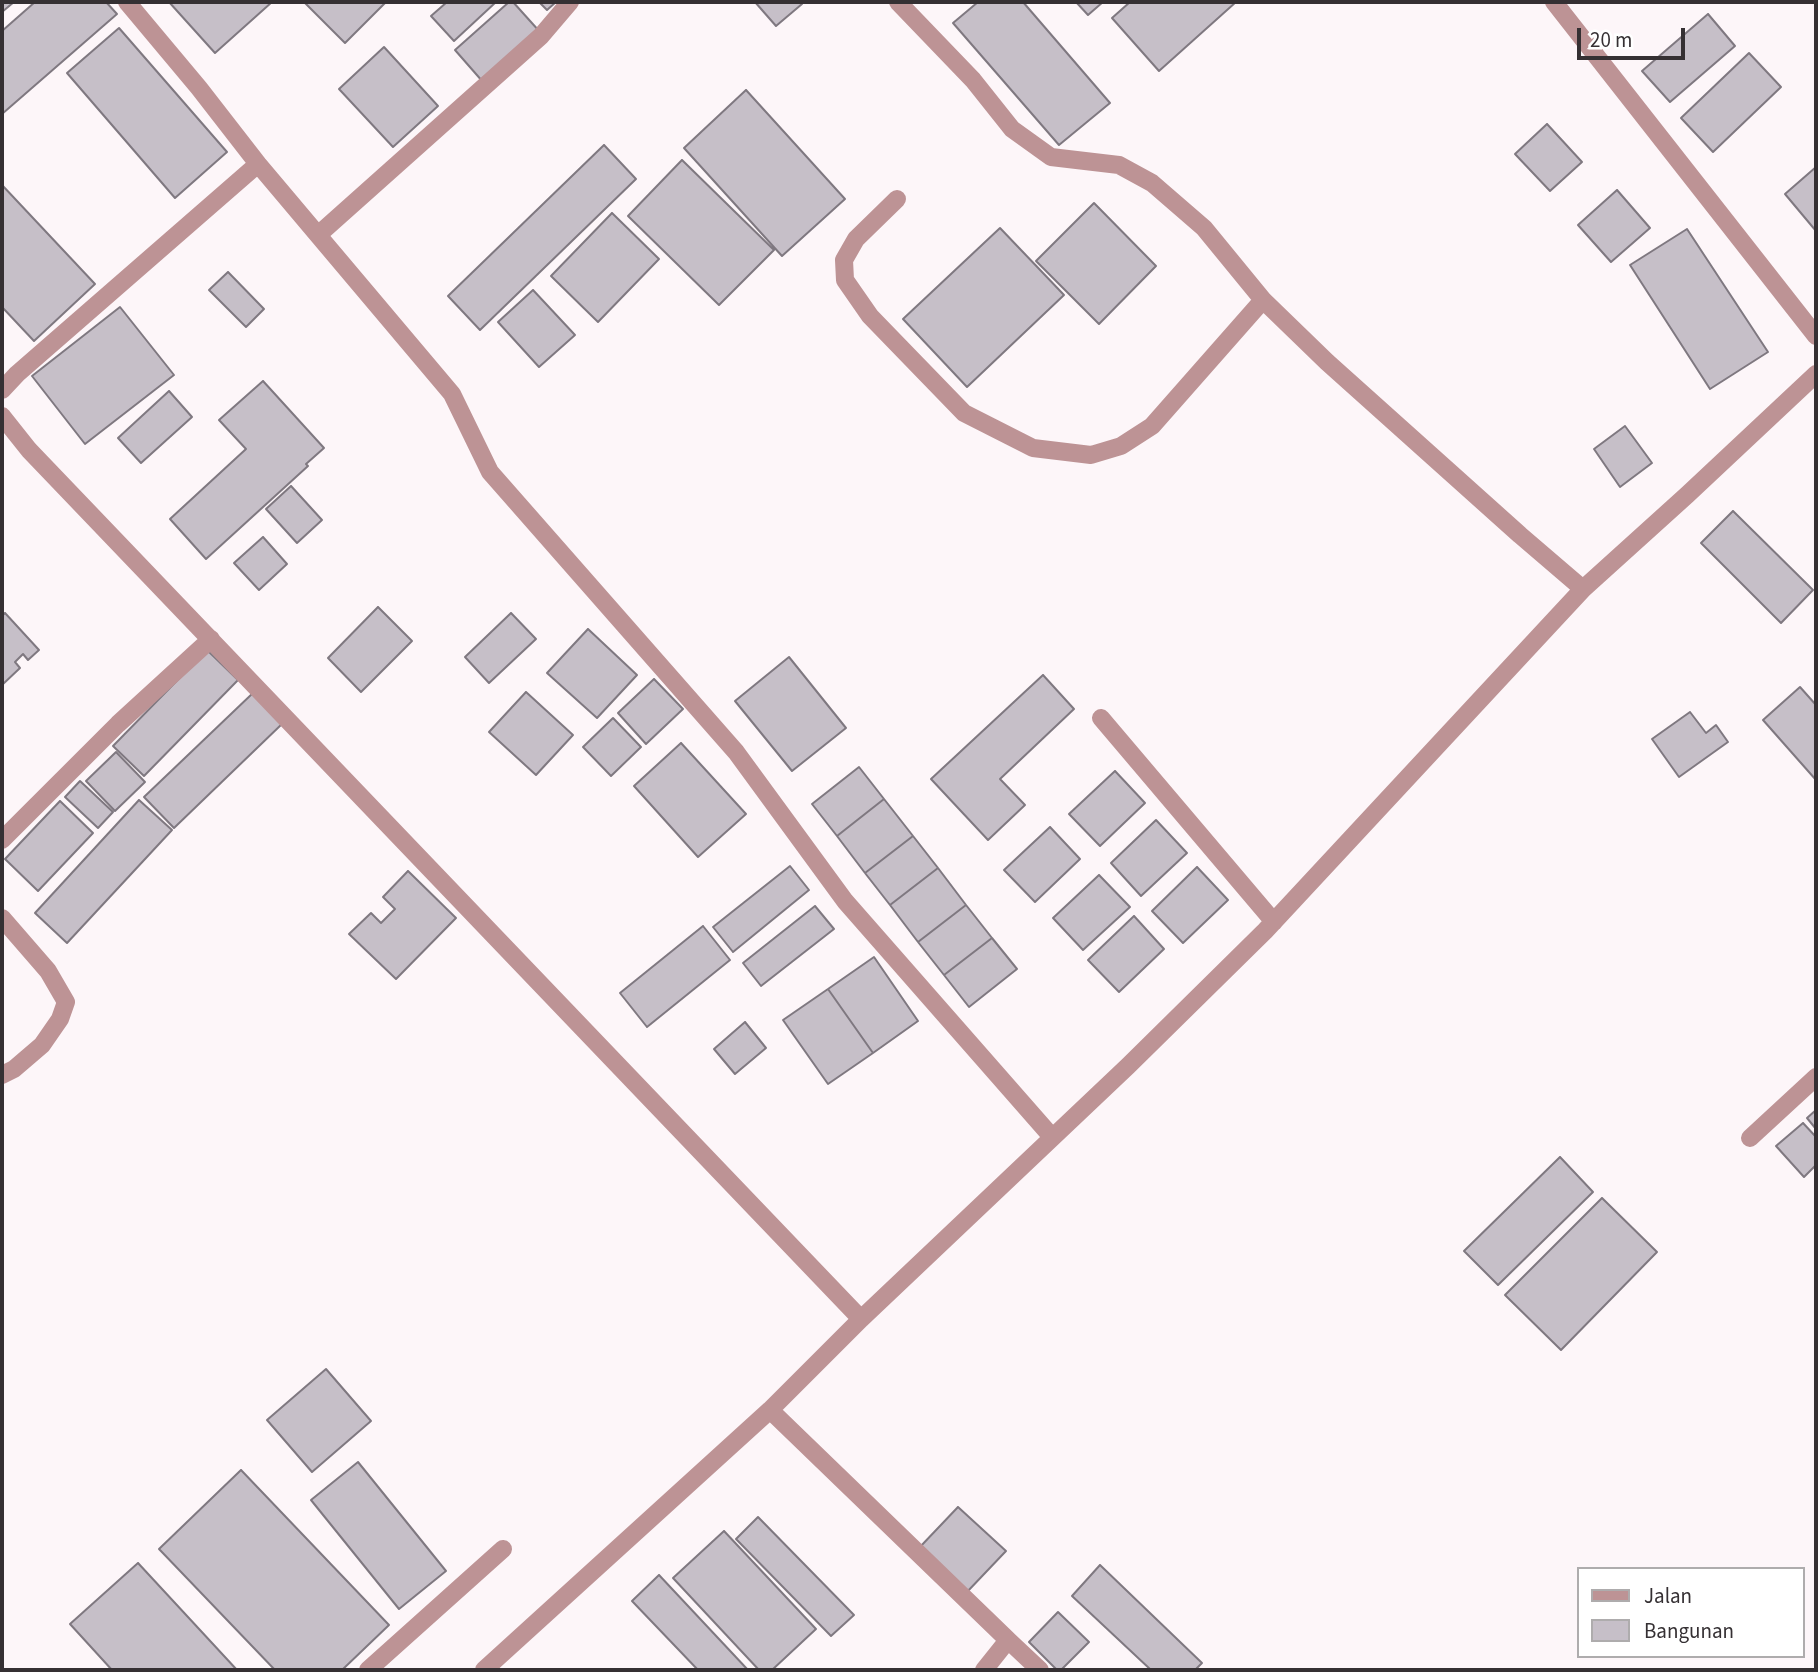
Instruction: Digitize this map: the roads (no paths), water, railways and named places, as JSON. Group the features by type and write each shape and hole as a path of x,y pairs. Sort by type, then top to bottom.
{"street":[{"path":"128,2 258,164 452,394 490,472 736,752 845,901 1052,1137"},
{"path":"318,235 541,36 570,2"},
{"path":"898,2 973,80 1012,129 1051,157 1119,165 1152,183 1204,228 1263,300 1327,362 1583,589"},
{"path":"1554,2 1816,336"},
{"path":"2,390 258,164"},
{"path":"897,199 856,239 844,260 845,280 870,316 964,413 1033,448 1091,455 1121,446 1132,439 1152,426 1263,300"},
{"path":"484,1670 770,1410 861,1319 1128,1066 1273,922 1583,589 1816,374"},
{"path":"2,416 29,450 861,1319"},
{"path":"2,840 118,724 211,639"},
{"path":"1101,718 1273,922"},
{"path":"2,918 48,971 66,1002 61,1019 42,1045 14,1069 2,1075"},
{"path":"1750,1138 1816,1077"},
{"path":"770,1410 1040,1670"},
{"path":"368,1670 503,1549"},
{"path":"984,1670 1008,1640"}]}
